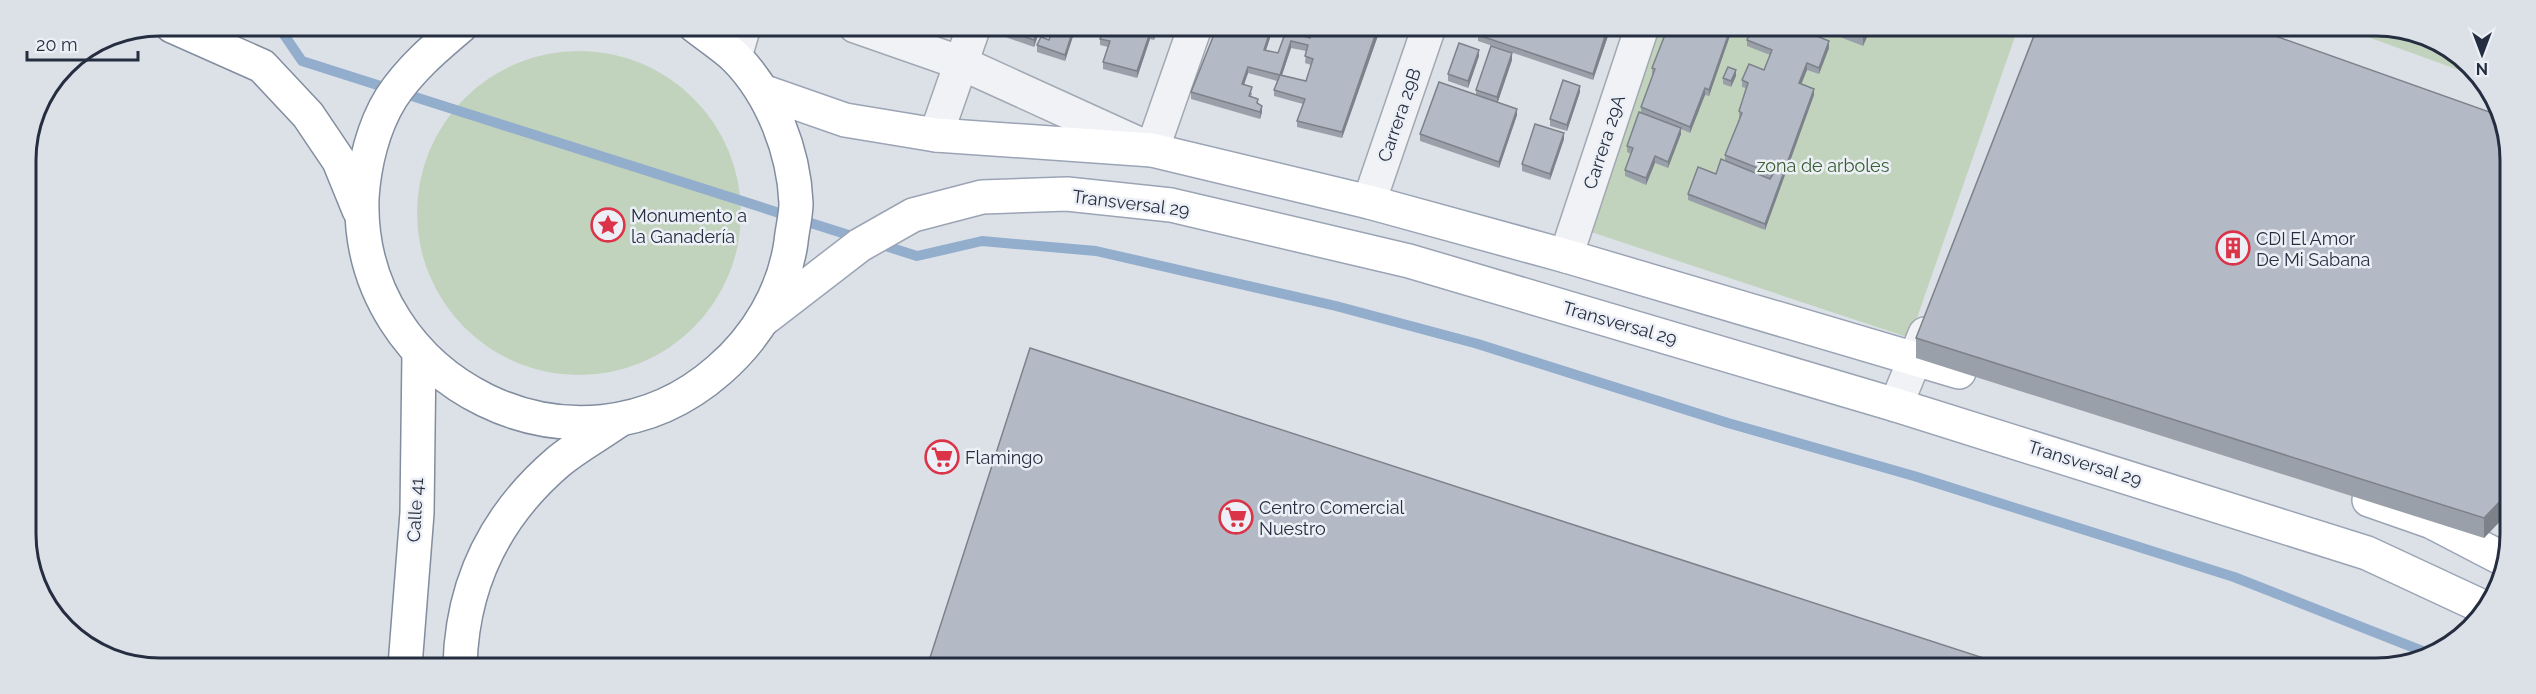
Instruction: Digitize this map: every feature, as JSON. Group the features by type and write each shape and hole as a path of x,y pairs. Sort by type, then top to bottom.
{"main road":[{"path":"194,36 262,66 308,115 339,161 362,218"},
{"path":"449,36 422,58 390,99 370,146 363,182 362,218 367,255 378,290 396,324 419,353 446,379 477,398 512,413 548,421 586,423 622,418 665,405 704,383 737,354 764,319 788,264 796,204 787,145 762,91 735,57 708,36"},
{"path":"762,91 845,120 936,135 1152,150 1369,202 1566,256 1984,379"},
{"name":"Transversal 29","path":"764,319 860,244 913,215 982,197 1067,194 1171,205 1409,261 1896,405 2367,553 2478,605"},
{"name":"Calle 41","path":"406,658 417,513 419,353"},
{"path":"460,658 460,645 471,587 493,536 521,498 558,462 622,418"},
{"path":"2344,491 2432,522 2498,556"}],"street":[{"path":"735,57 741,36"},
{"path":"884,36 961,63 1152,150 1192,36"},
{"path":"936,135 970,36"},
{"name":"Carrera 29B","path":"1369,202 1426,36"},
{"name":"Carrera 29A","path":"1566,256 1639,36"},
{"path":"1896,405 1937,303"}],"green space":[{"name":"zona de arboles","path":"1648,36 2015,36 1910,338 1585,230"},
{"path":"2365,36 2400,38 2431,49 2452,62 2452,68"},
{"path":"563,51 595,51 626,58 656,70 682,87 705,110 729,151 738,181 741,213 738,245 722,290 705,316 682,339 656,356 626,368 595,375 563,375 532,368 502,356 476,339 453,316 436,290 424,260 417,229 417,197 424,166 436,136 453,110 476,87 502,70 532,58"}],"building":[{"path":"1022,36 1036,36 1034,40"},
{"path":"1050,36 1071,36 1065,55 1037,45 1041,37 1049,40"},
{"path":"1101,36 1149,36 1137,71 1103,62 1110,41 1100,39"},
{"path":"1213,36 1268,36 1264,50 1278,53 1284,36 1310,38 1311,36 1375,36 1342,132 1297,121 1305,99 1274,90 1280,75 1248,67 1242,84 1252,87 1249,96 1258,99 1257,103 1262,106 1260,112 1191,92","holes":["1291,41 1308,45 1305,56 1313,59 1306,81 1280,75"]},
{"path":"1481,36 1605,36 1593,74"},
{"path":"1664,36 1728,36 1709,90 1705,88 1690,127 1641,107 1655,69 1652,68"},
{"path":"1749,36 1816,36 1829,41 1819,68 1807,63 1799,83 1814,89 1765,224 1688,194 1698,167 1716,174 1721,159 1770,179 1773,174 1725,155 1742,113 1739,111 1748,83 1742,80 1749,64 1764,70 1772,50 1747,40"},
{"name":"CDI El Amor De Mi Sabana","path":"2034,36 2276,36 2491,113 2498,136 2500,160 2500,501 2484,518 1916,338"},
{"path":"1459,43 1479,50 1468,81 1448,74"},
{"path":"1491,46 1512,53 1497,97 1476,90"},
{"path":"1728,67 1736,70 1731,81 1723,78"},
{"path":"1563,80 1580,86 1567,125 1550,119"},
{"path":"1439,82 1517,109 1499,162 1420,134"},
{"path":"1639,112 1681,128 1668,162 1655,156 1646,178 1625,170 1633,148 1627,146"},
{"path":"1535,124 1564,133 1550,174 1522,164"},
{"name":"Centro Comercial Nuestro","path":"1030,348 1983,658 930,658"}],"waterway":[{"path":"285,36 302,61 858,238"},
{"path":"876,243 917,256 982,241 1096,251 1336,306 1478,344 1728,423 1914,476 2234,577 2420,650"}],"place":[{"name":"Monumento a la Ganadería","path":"608,225"},
{"name":"CDI El Amor De Mi Sabana","path":"2233,248"},
{"name":"Flamingo","path":"942,457"},
{"name":"Centro Comercial Nuestro","path":"1236,517"}]}
